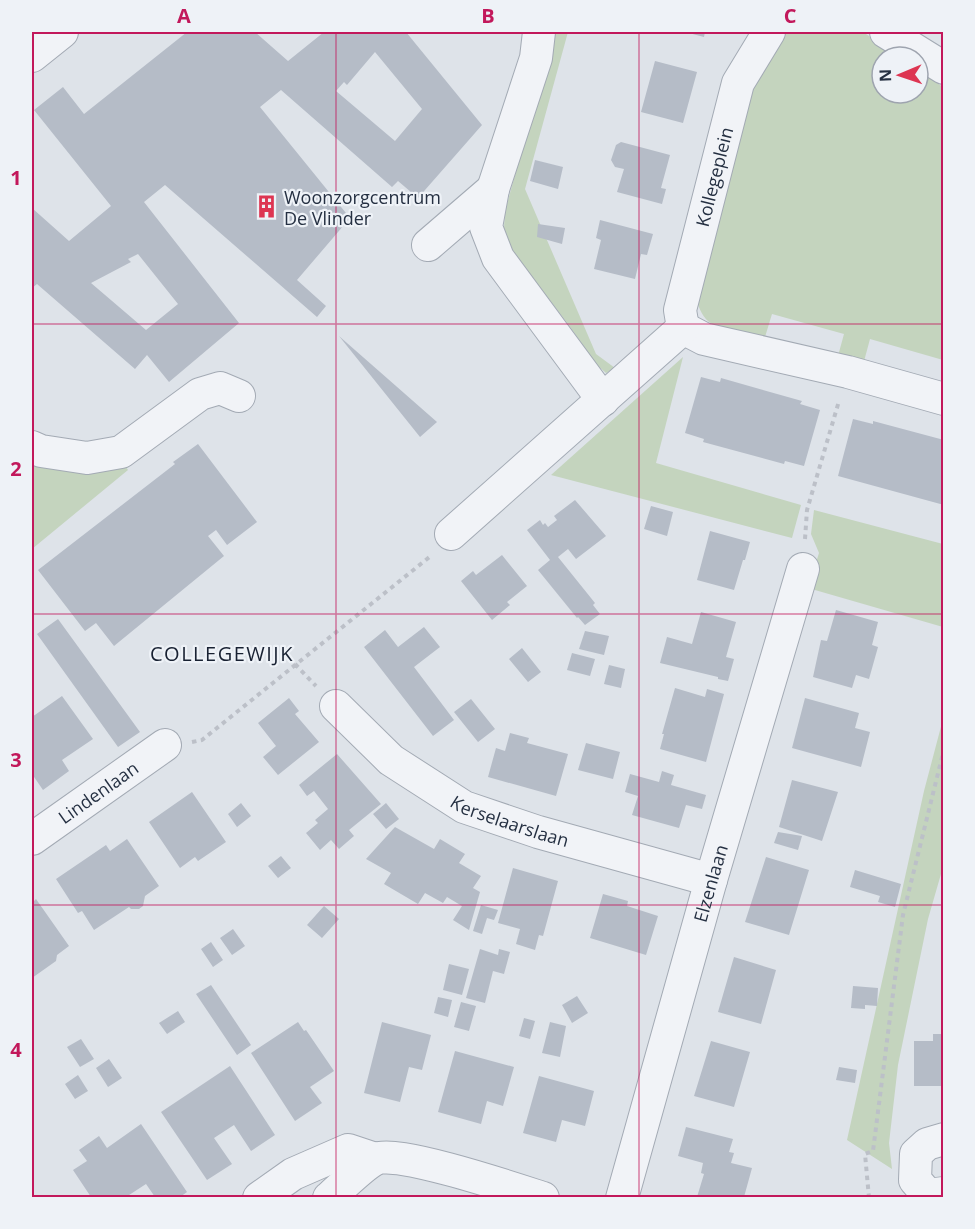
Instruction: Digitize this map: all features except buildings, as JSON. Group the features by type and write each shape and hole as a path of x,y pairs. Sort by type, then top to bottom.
{"street":[{"path":"32,56 62,32"},
{"path":"428,245 471,224 493,189 536,58 539,32"},
{"name":"Kollegeplein","path":"683,328 680,310 738,82 769,32"},
{"path":"886,32 944,68"},
{"path":"471,224 603,400"},
{"path":"451,534 683,328 704,339 848,372 944,399"},
{"path":"32,447 40,451 87,458 121,452 200,394 220,388 239,396"},
{"name":"Elzenlaan","path":"622,1197 711,880 803,569"},
{"name":"Kerselaarslaan","path":"336,706 391,760 464,807 538,832 711,880"},
{"name":"Lindenlaan","path":"32,839 165,745"},
{"path":"944,1139 927,1144 916,1154 915,1180 928,1195 944,1193"},
{"path":"259,1197 293,1174 348,1150 375,1159"},
{"path":"329,1197 375,1159 388,1156 418,1161 543,1197"}],"path":[{"path":"803,569 807,510 848,372"},
{"path":"165,745 202,740 435,553 451,534"},
{"path":"869,1197 865,1154 873,1151 903,915 944,749"}],"green space":[{"path":"551,32 568,32 525,189 596,354 615,368 606,373 596,364 509,247 504,228 505,211 551,45"},
{"path":"784,32 863,32 882,45 870,45 870,105 930,105 930,78 943,87 943,360 870,339 863,365 838,356 844,334 772,314 765,337 730,330 712,324 706,319 696,299 750,89"},
{"path":"683,357 656,463 801,505 792,538 551,475"},
{"path":"121,460 128,470 32,549 32,463"},
{"path":"814,510 943,544 943,627 808,588 819,553 811,534"},
{"path":"943,719 943,867 928,919 898,1065 889,1143 892,1169 847,1140 924,791"}],"place":[{"name":"Woonzorgcentrum De Vlinder","path":"266,207"}],"district":[{"name":"COLLEGEWIJK","path":"222,653"}]}
